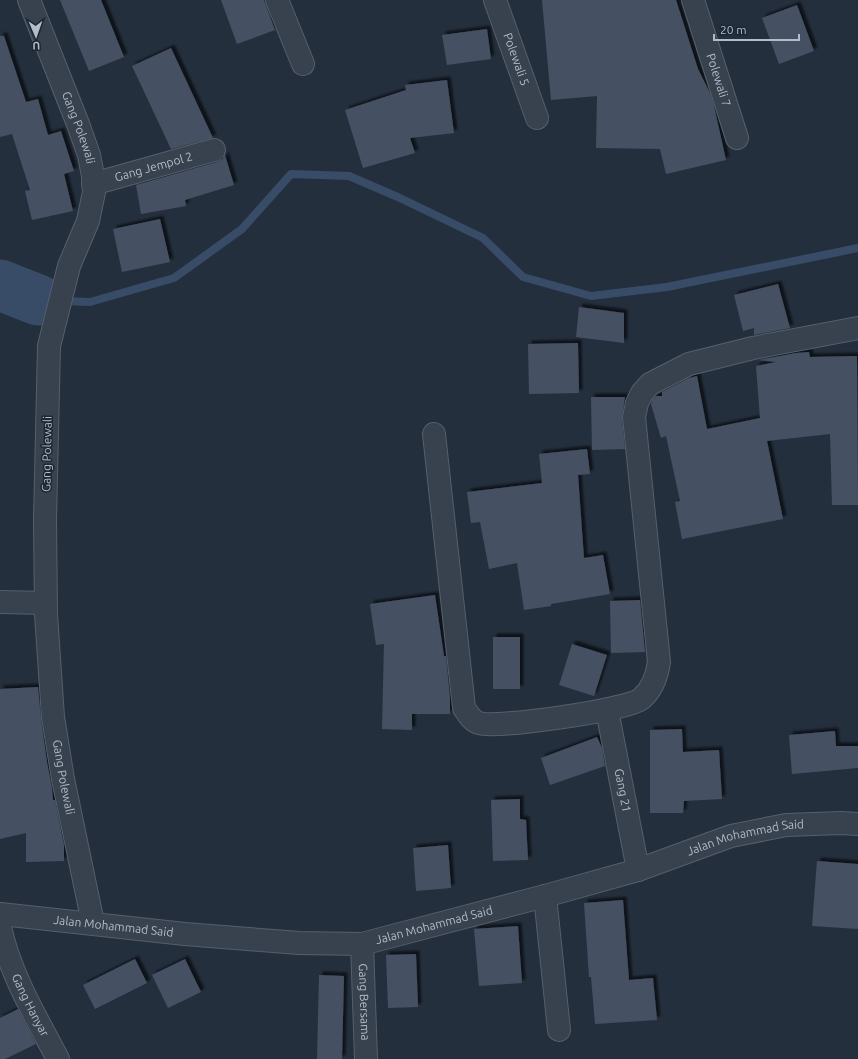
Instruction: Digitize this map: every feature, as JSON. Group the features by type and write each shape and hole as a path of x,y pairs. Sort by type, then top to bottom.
{"street":[{"name":"Gang Polewali","path":"30,0 78,124 93,176 94,192 88,221 69,266 49,346 45,512 45,603 53,717 63,779 93,923"},
{"path":"278,0 303,64"},
{"name":"Polewali 5","path":"495,0 537,118"},
{"name":"Polewali 7","path":"693,0 737,138"},
{"name":"Gang Jempol 2","path":"93,184 214,150"},
{"path":"434,434 464,708 469,716 478,723 487,725 504,725 626,706 640,700 650,689 656,678 659,662 634,416 637,403 642,393 650,384 689,364 753,348 858,328"},
{"path":"0,602 45,603"},
{"name":"Gang 21","path":"607,710 638,870"},
{"name":"Jalan Mohammad Said","path":"0,914 185,934 299,944 362,944 638,870 731,836 786,825 841,823 858,824"},
{"path":"545,896 559,1030"},
{"name":"Gang Hanyar","path":"0,927 3,943 12,966 58,1059"},
{"name":"Gang Bersama","path":"362,944 366,1059"}],"building":[{"path":"60,0 101,0 124,57 89,71"},
{"path":"221,0 264,0 275,30 237,44"},
{"path":"542,0 676,0 698,69 710,93 726,160 666,174 660,149 596,148 597,96 551,100"},
{"path":"797,5 814,51 779,64 762,18"},
{"path":"487,29 491,59 447,65 442,35"},
{"path":"0,36 4,36 26,102 38,99 48,135 61,131 74,171 64,174 73,211 32,220 25,191 30,190 12,134 0,137"},
{"path":"171,48 213,138 171,149 132,66"},
{"path":"447,80 454,133 410,138 415,153 363,168 345,110 406,90 405,85"},
{"path":"225,155 234,185 185,200 186,206 141,214 136,185 217,162 223,159"},
{"path":"160,219 170,262 122,272 113,229"},
{"path":"778,284 790,328 754,335 754,328 743,331 734,295"},
{"path":"579,307 624,313 624,343 576,337"},
{"path":"578,343 579,393 529,394 528,344"},
{"path":"809,352 810,357 857,356 858,505 832,505 830,434 767,441 783,519 682,539 675,502 680,501 666,436 661,438 651,404 652,400 656,396 662,396 662,392 689,378 697,376 707,429 760,418 756,366 776,362 758,360"},
{"path":"591,397 625,397 622,418 625,449 592,450"},
{"path":"587,449 590,474 578,475 584,558 603,555 610,594 524,610 517,563 489,569 480,522 471,523 467,492 542,483 539,454"},
{"path":"435,595 444,656 446,656 450,714 412,714 412,730 382,729 384,644 376,645 370,604"},
{"path":"640,600 645,652 611,653 610,601"},
{"path":"493,637 520,637 520,689 493,689"},
{"path":"572,644 607,655 594,696 559,685"},
{"path":"38,687 41,719 53,800 55,800 64,845 64,861 26,862 26,833 0,839 0,689"},
{"path":"682,729 683,752 719,750 722,799 684,801 683,813 650,813 650,730"},
{"path":"835,731 836,746 858,746 858,768 792,774 789,735"},
{"path":"597,737 602,748 605,766 550,785 541,758"},
{"path":"520,799 520,819 526,820 528,860 493,861 491,800"},
{"path":"448,845 451,888 416,891 413,848"},
{"path":"817,861 858,864 858,929 812,926"},
{"path":"623,900 629,980 653,978 657,1020 595,1024 591,977 589,977 584,903"},
{"path":"518,926 522,983 479,986 474,929"},
{"path":"416,954 418,1007 388,1008 386,955"},
{"path":"135,959 147,983 95,1009 83,985"},
{"path":"185,959 201,992 168,1008 152,975"},
{"path":"319,975 344,976 342,1059 317,1059"},
{"path":"18,1009 36,1044 5,1059 0,1059 0,1018"}],"waterway":[{"path":"38,300 90,302 174,278 242,229 291,174 349,176 400,198 483,238 523,277 591,296 667,287 858,248"},
{"path":"0,285 38,300"}]}
